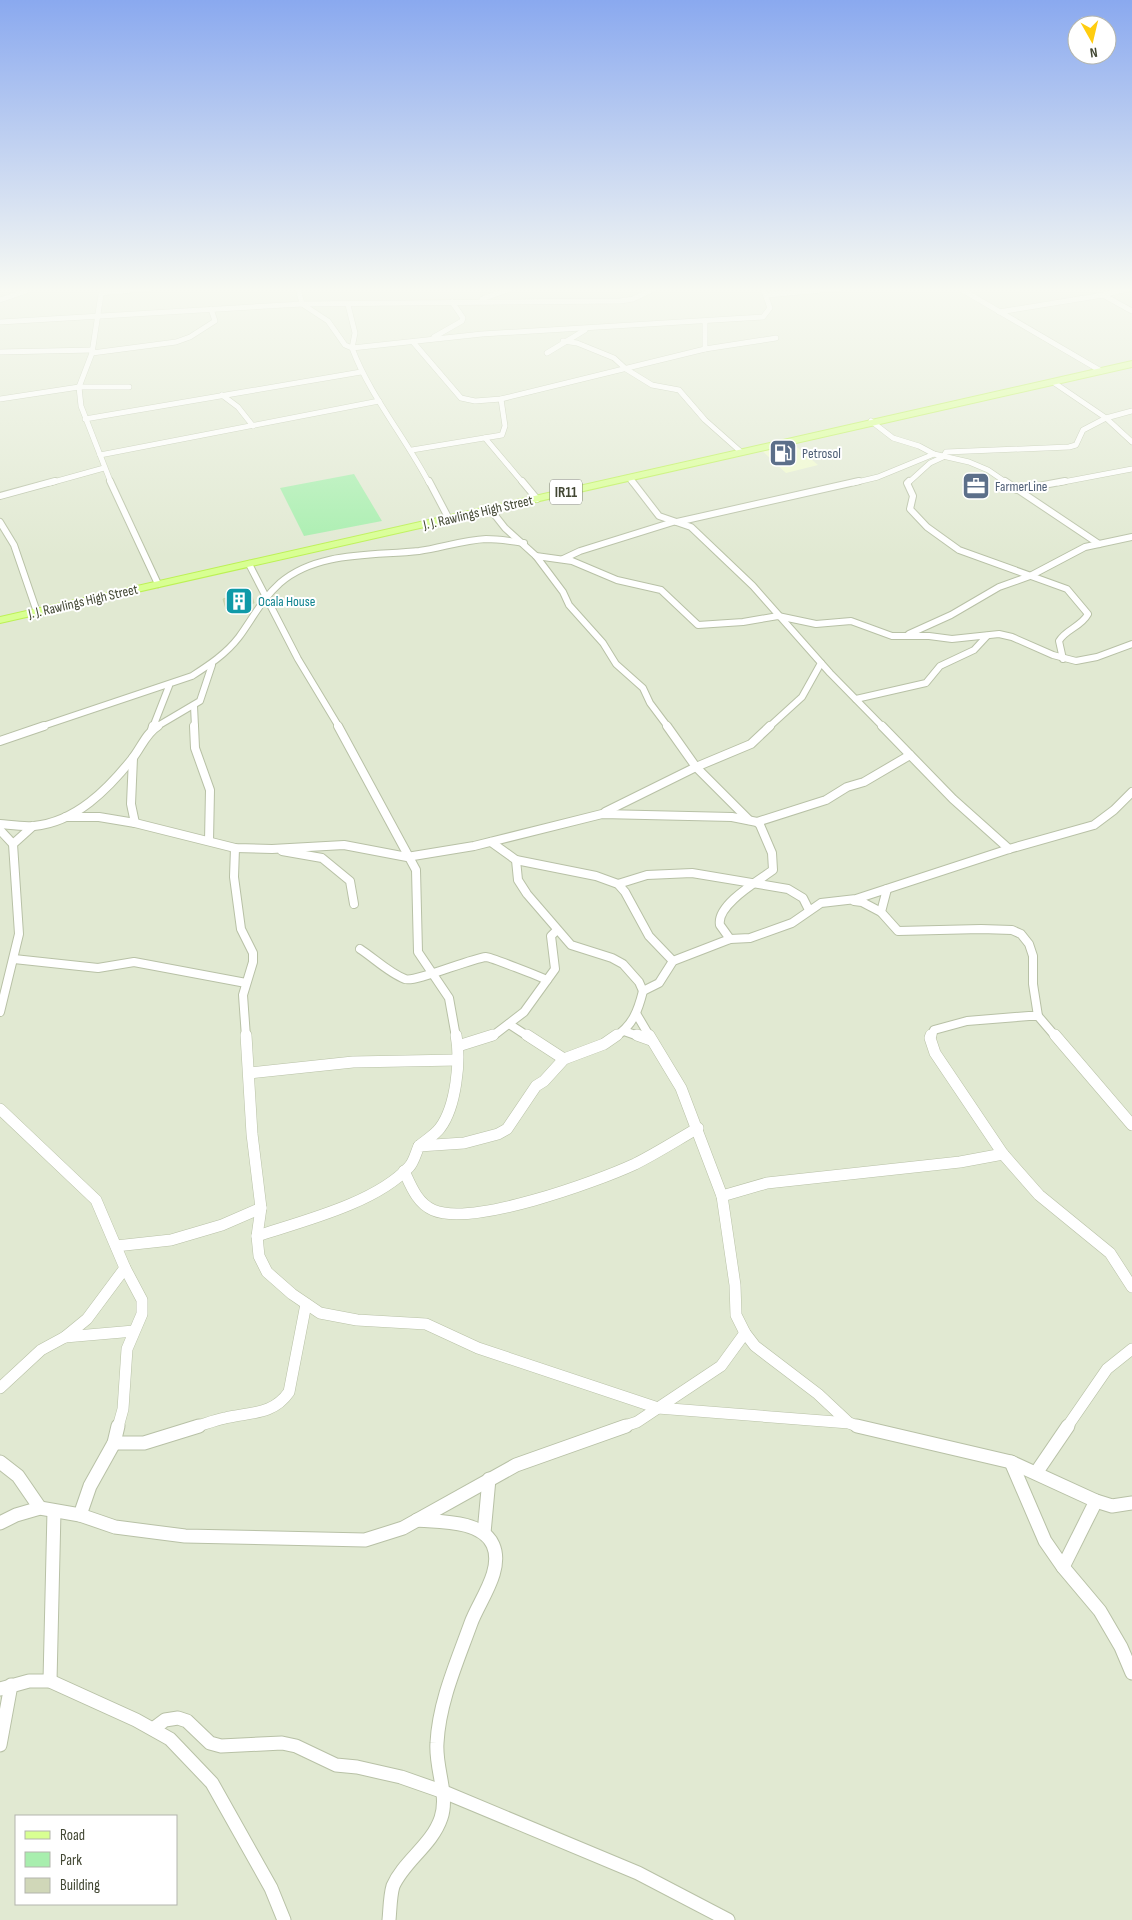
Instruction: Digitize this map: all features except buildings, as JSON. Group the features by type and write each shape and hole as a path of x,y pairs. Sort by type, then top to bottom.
{"main road":[{"name":"J. J. Rawlings High Street","path":"0,620 629,478 871,421 1072,378"}],"street":[{"path":"82,378 79,386 81,406 85,419 104,468 158,584"},
{"path":"85,419 327,378"},
{"path":"364,378 412,450 449,519"},
{"path":"444,378 461,398 476,401 501,399 586,378"},
{"path":"640,378 652,385 679,390 705,420 740,451"},
{"path":"1053,382 1106,418 1132,442"},
{"path":"0,399 79,386 129,386"},
{"path":"222,395 244,413 253,426"},
{"path":"412,450 502,435 506,426 501,399"},
{"path":"100,455 379,401"},
{"path":"1057,648 1063,635 1087,619 1088,614 1070,591 959,550 940,538 914,515 910,509 912,492 907,483 930,463 943,457 946,452 1070,447 1076,445 1082,430 1106,418 1132,411"},
{"path":"871,421 893,438 919,446 934,454 969,462 988,470 1098,544"},
{"path":"485,438 537,499"},
{"path":"563,559 577,550 609,542 652,525 676,522 878,477 934,454"},
{"path":"0,496 104,468"},
{"path":"1017,490 1132,469"},
{"path":"629,478 658,516 691,527 719,556 753,586 821,663 910,755 953,799 1010,849"},
{"path":"490,509 505,528 524,543 536,556 563,592 569,605 603,643 616,664 643,688 650,703 696,767 753,821 772,853 773,870 757,884 726,904 719,918 720,926 730,939"},
{"path":"0,522 14,545 37,612"},
{"path":"0,742 169,686 212,665 243,632 265,596 290,575 331,558 420,551 493,538 524,543"},
{"path":"902,636 925,629 999,587 1030,576 1085,547 1132,538"},
{"path":"324,547 331,558"},
{"path":"536,556 563,559 617,580 661,590 698,625 743,622 778,616 816,624 851,621 884,633 902,636 952,639 987,636 1012,637 1063,659 1085,660 1132,644"},
{"path":"249,564 298,659 333,716 407,858 416,870 418,952 449,998 458,1046 457,1077 447,1114 440,1128 418,1146 410,1166 381,1188 332,1212 257,1236"},
{"path":"856,699 924,684 940,666 974,650 987,636"},
{"path":"1042,650 1057,648"},
{"path":"1057,648 1063,659"},
{"path":"0,824 33,826 66,817 99,817 134,822 235,848 272,849 344,845 407,858 491,842 602,814 696,767 751,744 802,696 821,663"},
{"path":"152,730 194,706 203,696 212,665"},
{"path":"66,817 98,797 133,758 152,730 169,686"},
{"path":"194,706 195,748 210,790 209,841"},
{"path":"602,814 732,817 753,821 826,800 847,787 864,782 910,755"},
{"path":"133,758 132,804 134,822"},
{"path":"643,991 659,983 674,961 730,939 750,938 769,932 792,923 803,917 809,910 821,904 846,900 888,889 1094,824 1114,810 1125,796 1132,792"},
{"path":"12,844 33,826"},
{"path":"0,830 12,844 19,934 0,1012"},
{"path":"491,842 516,860 596,876 618,884 626,892 649,936 674,961"},
{"path":"322,858 323,845"},
{"path":"235,848 234,877 241,929 252,953 253,962 243,995 250,1072 252,1134 261,1208 257,1236 259,1256 267,1272 292,1294 320,1313 357,1320 426,1324 436,1327 478,1348 658,1408 849,1423 866,1430 1011,1462 1096,1501 1112,1506 1132,1503"},
{"path":"272,849 322,858 350,881 354,904"},
{"path":"418,1146 464,1143 498,1134 507,1129 536,1086 544,1081 564,1060 604,1044 624,1031 637,1015 643,991 639,982 623,964 612,958 571,946 527,894 518,880 516,860"},
{"path":"618,884 662,873 692,873 788,889 802,898 809,910"},
{"path":"881,912 888,889"},
{"path":"846,900 862,902 881,912 898,931 981,929 1012,930 1021,934 1029,944 1033,956 1033,984 1038,1016 1128,1115 1132,1125"},
{"path":"458,1046 494,1035 524,1012 555,969 551,936 556,930"},
{"path":"360,949 406,980 418,978 449,966 488,957 508,966 538,974 547,980"},
{"path":"14,958 98,968 134,962 246,983"},
{"path":"637,1015 681,1088 698,1128 722,1196 735,1285 736,1315 745,1333 755,1346 818,1394 849,1423"},
{"path":"1038,1016 1020,1016 944,1025 934,1030 930,1038 935,1053 1003,1154 1040,1195 1110,1253 1132,1287"},
{"path":"509,1024 564,1060"},
{"path":"624,1031 651,1040"},
{"path":"250,1072 353,1062 425,1059 457,1060"},
{"path":"0,1109 96,1200 125,1268 142,1300 142,1314 127,1348 123,1409 114,1443 90,1486 80,1515"},
{"path":"404,1171 416,1197 439,1212 451,1214 491,1211 574,1187 633,1165 698,1128"},
{"path":"722,1196 767,1183 960,1162 1003,1154"},
{"path":"116,1246 171,1240 222,1226 261,1208"},
{"path":"0,1388 41,1350 65,1337 87,1319 125,1268"},
{"path":"114,1443 144,1443 225,1418 264,1412 281,1403 288,1392 306,1304"},
{"path":"65,1337 134,1331"},
{"path":"0,1523 16,1515 40,1508 80,1515 115,1527 185,1536 365,1540 403,1528 516,1464 637,1422 721,1366 745,1333"},
{"path":"1036,1473 1107,1369 1132,1349"},
{"path":"0,1462 10,1466 40,1508"},
{"path":"1011,1462 1045,1541 1063,1566 1100,1610 1121,1647 1132,1674"},
{"path":"484,1534 489,1479"},
{"path":"1063,1566 1096,1501"},
{"path":"50,1681 54,1511"},
{"path":"389,1920 393,1887 438,1826 443,1811 444,1792 437,1769 436,1733 448,1687 472,1620 491,1576 496,1555 493,1544 484,1534 462,1525 417,1520"},
{"path":"0,1745 5,1687 29,1681 50,1681 153,1729 170,1739 212,1784 271,1888 284,1920"},
{"path":"153,1729 165,1720 178,1718 187,1721 210,1743 221,1746 282,1743 296,1746 336,1765 357,1767 400,1777 444,1792 638,1873 728,1920"}],"shaded area":[{"path":"0,378 1132,378 1132,1920 0,1920"},
{"path":"791,442 818,465 786,473 760,449"}],"green space":[{"path":"354,474 382,521 304,536 280,488"}],"place":[{"name":"Petrosol","path":"783,453"},
{"name":"FarmerLine","path":"976,486"},
{"name":"Ocala House","path":"239,601"}]}
